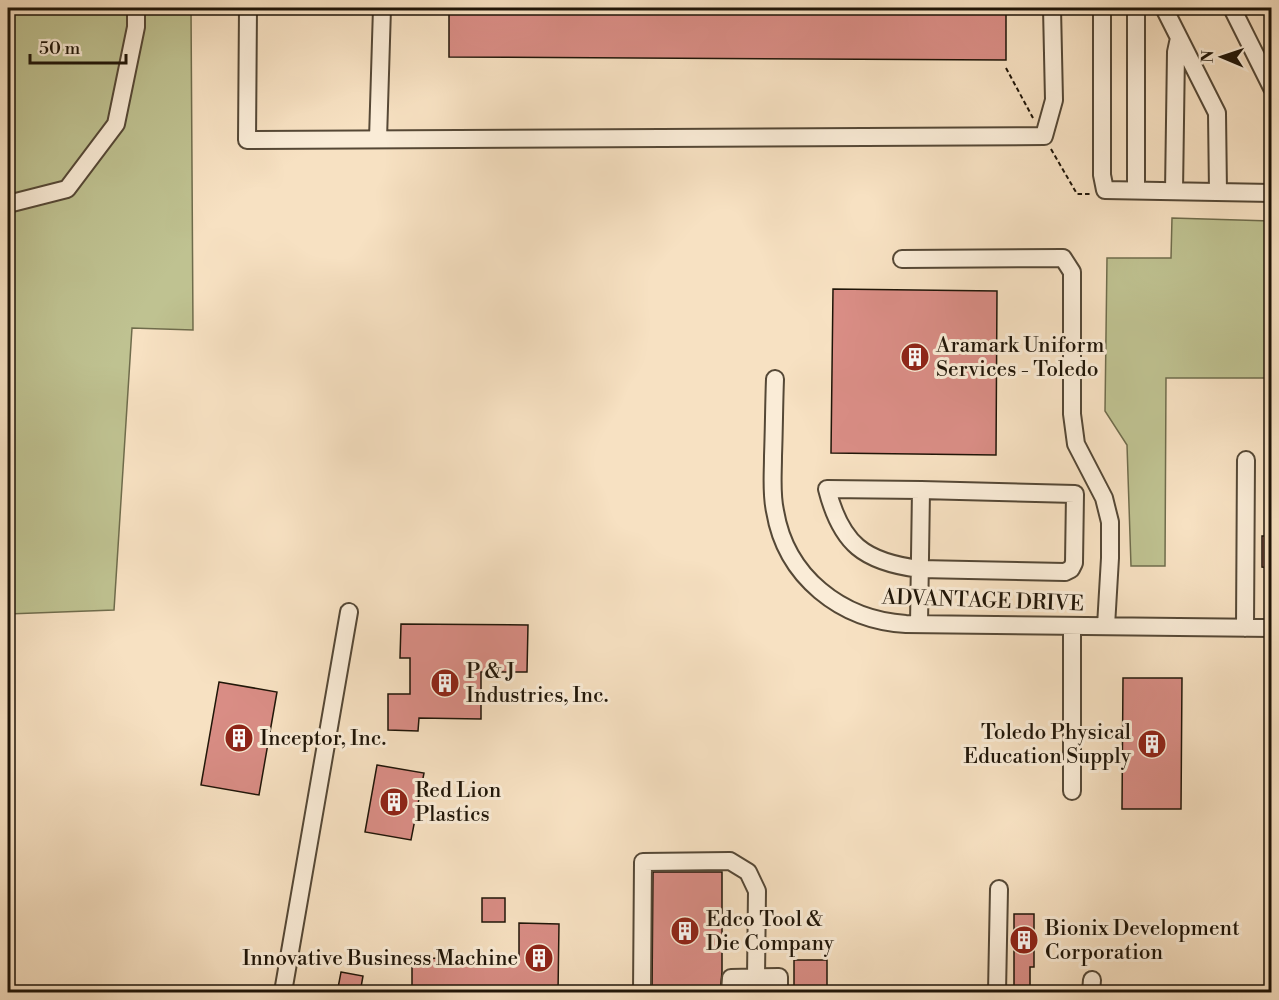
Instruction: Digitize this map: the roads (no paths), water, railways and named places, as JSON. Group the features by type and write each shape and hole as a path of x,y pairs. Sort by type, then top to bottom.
{"street":[{"path":"8,204 67,189 116,124 136,27 136,8"},
{"path":"248,8 247,141 1044,136 1054,100 1052,8"},
{"path":"378,140 382,8"},
{"path":"1102,8 1102,175 1105,190 1272,194"},
{"path":"1136,8 1136,190"},
{"path":"1164,8 1217,113 1218,192"},
{"path":"1232,8 1272,88"},
{"path":"1174,191 1176,52 1179,38"},
{"path":"902,259 1063,258 1069,264 1072,272 1072,414 1075,442 1081,459 1104,498 1110,522 1106,626"},
{"name":"ADVANTAGE DRIVE","path":"775,379 772,492 780,532 799,570 831,600 851,611 871,619 892,623 1272,628"},
{"path":"1245,628 1246,460"},
{"path":"1075,494 1074,563 1071,569 1065,572 920,569 904,567 875,558 853,544 839,524 827,489 1075,494 1096,483"},
{"path":"919,624 921,490"},
{"path":"283,993 349,612"},
{"path":"1072,626 1072,791"},
{"path":"642,993 643,862 730,861 748,872 757,891 756,977"},
{"path":"997,993 999,889"},
{"path":"730,993 730,978 779,977 779,993"}],"place":[{"name":"Aramark Uniform Services - Toledo","path":"915,357"},
{"name":"P & J Industries, Inc.","path":"445,683"},
{"name":"Inceptor, Inc.","path":"239,738"},
{"name":"Toledo Physical Education Supply","path":"1152,744"},
{"name":"Red Lion Plastics","path":"394,802"},
{"name":"Edco Tool & Die Company","path":"685,931"},
{"name":"Bionix Development Corporation","path":"1024,940"},
{"name":"Innovative Business Machine","path":"539,958"}]}
